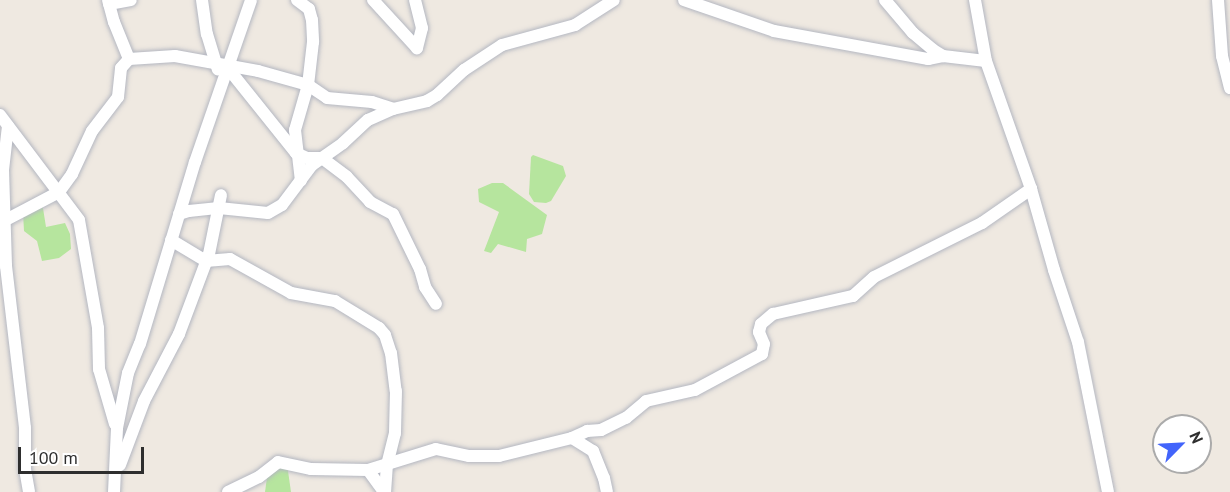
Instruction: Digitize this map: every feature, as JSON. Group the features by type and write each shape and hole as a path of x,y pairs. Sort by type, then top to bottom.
{"street":[{"path":"129,59 108,2 131,0"},
{"path":"202,0 207,34 222,66 296,153 307,158 322,158 347,177 370,202 393,214 436,304"},
{"path":"114,492 117,428 128,373 140,344 222,83 222,66 251,0"},
{"path":"297,0 309,9 312,20 308,85 295,130 301,181"},
{"path":"374,0 417,48 422,28 415,0"},
{"path":"179,214 219,208 267,213 282,205 312,165 368,120 393,109 411,106 437,95 464,70 502,45 574,25 614,0"},
{"path":"684,0 774,32 928,59 943,56 986,61"},
{"path":"885,0 913,33 943,56"},
{"path":"975,0 986,61 1031,189 1078,342 1108,492"},
{"path":"1218,0 1222,56 1230,88"},
{"path":"2,222 59,192 72,174 92,131 118,97 121,68 129,59 175,56 258,71 308,85 327,98 372,102 393,109"},
{"path":"0,115 79,220 98,328 99,369 117,428"},
{"path":"8,126 3,170 2,222 25,428 25,469 29,492"},
{"path":"228,492 259,477 278,462 310,470 368,470 436,449 469,456 499,456 572,438 614,424 646,401 695,390 740,368 762,354 765,350 759,332 765,319 781,311 853,296 874,277 982,223 1031,189"},
{"path":"116,477 144,401 178,334 206,261 221,195"},
{"path":"171,240 206,261 230,259 291,293 335,301 383,332 391,353 396,391 395,433 387,465 385,492"},
{"path":"572,438 593,451 604,477 607,492"},
{"path":"368,470 385,492"}],"green space":[{"path":"533,155 563,166 566,176 551,201 546,203 534,202 529,194"},
{"path":"492,183 503,183 547,215 542,234 527,239 526,252 498,244 491,253 484,251 499,212 479,202 478,189"},
{"path":"42,202 46,227 65,223 70,234 71,249 59,258 42,261 37,241 24,231 23,213"},
{"path":"287,464 291,492 265,492 268,470"}]}
